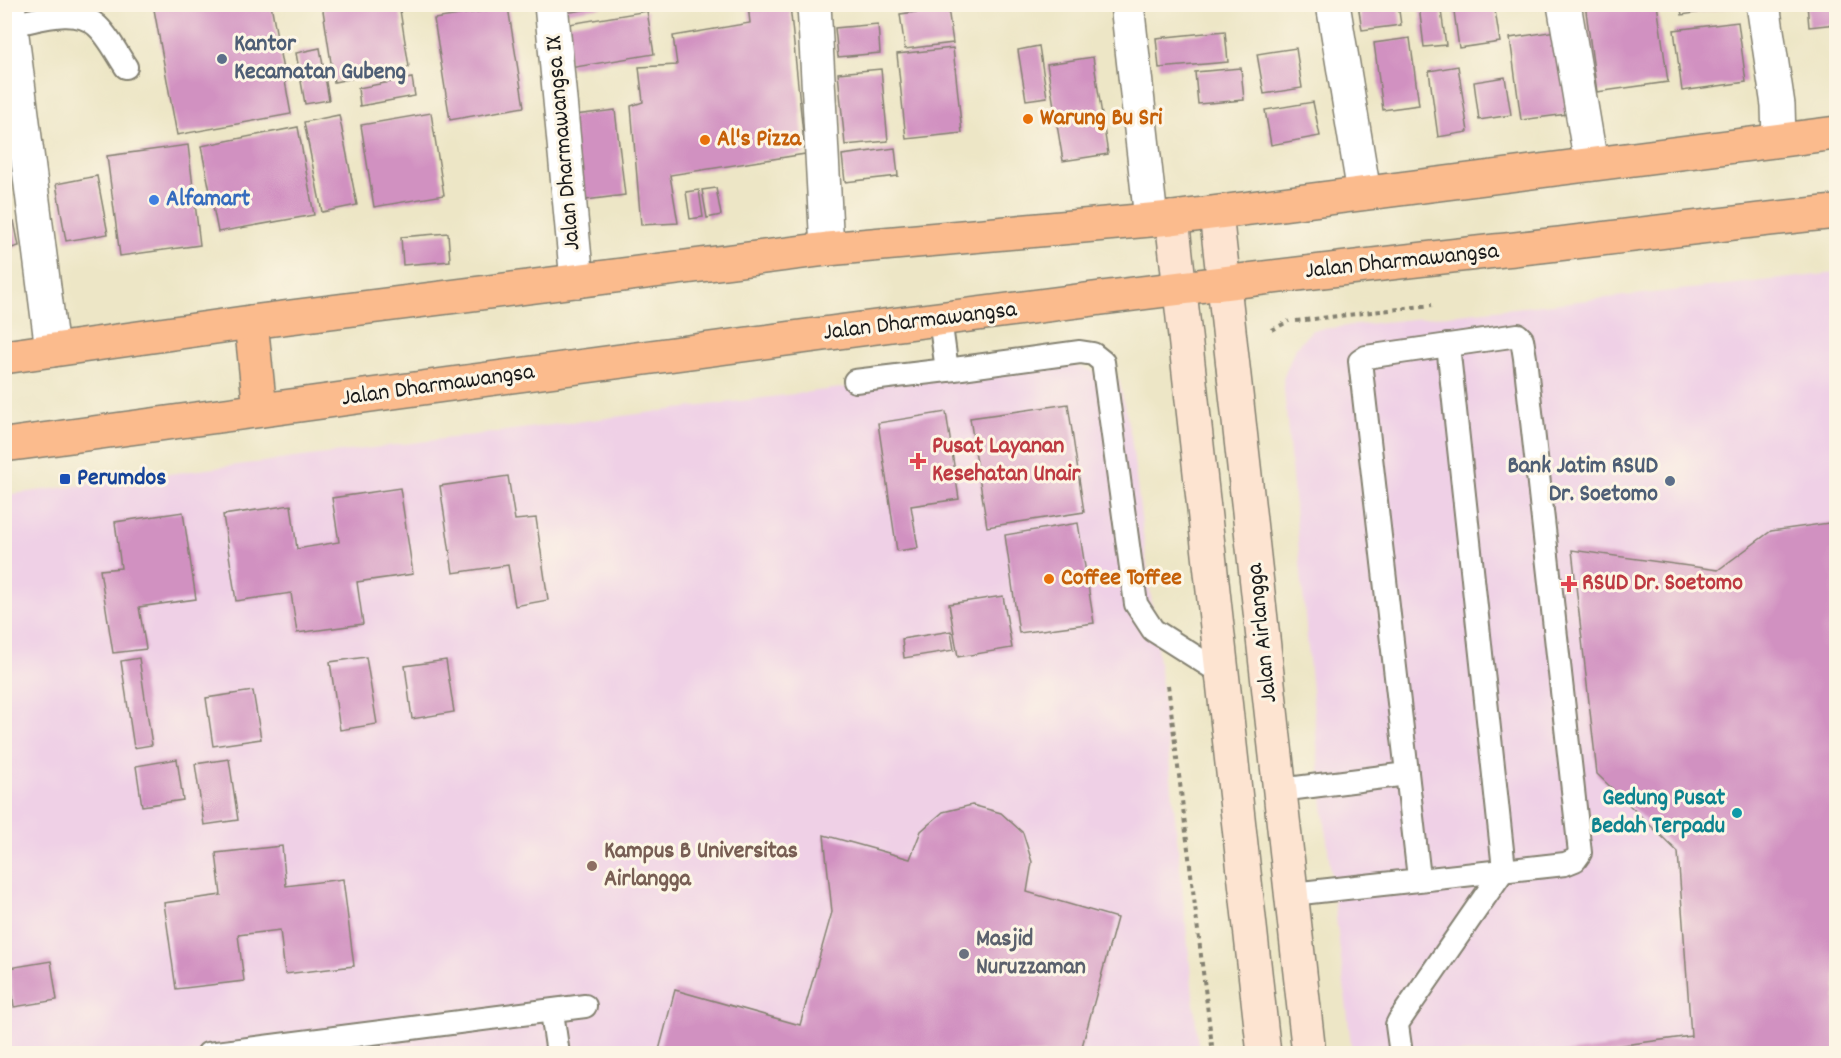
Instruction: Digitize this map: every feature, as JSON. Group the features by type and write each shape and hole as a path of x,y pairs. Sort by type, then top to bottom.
{"main road":[{"path":"4,357 251,322 827,249 1216,213 1836,133"},
{"name":"Jalan Dharmawangsa","path":"4,445 1223,281 1623,237 1715,223 1836,212"},
{"name":"Jalan Airlangga","path":"1216,213 1310,1053"},
{"name":"Jalan Airlangga","path":"1162,219 1178,287 1263,1053"},
{"path":"251,322 260,410"}],"street":[{"name":"Jalan Dharmawangsa IX","path":"551,4 577,281"},
{"path":"814,4 827,249"},
{"path":"1127,4 1162,219"},
{"path":"1333,4 1364,193"},
{"path":"1564,4 1591,164"},
{"path":"1763,4 1778,105 1779,140"},
{"path":"9,15 52,350"}],"lane":[{"path":"9,15 79,16 97,25 126,67"},
{"path":"940,319 947,370"},
{"path":"1292,894 1419,878 1565,864 1575,860 1580,853 1522,339 1518,335 1366,357 1360,362 1419,878"},
{"path":"1401,1053 1397,1025 1399,1021 1504,869 1448,345"},
{"path":"855,381 1080,352 1093,354 1103,362 1132,587 1143,619 1162,635 1221,673"},
{"path":"1280,790 1407,774"},
{"path":"208,1053 552,1012 585,1006"},
{"path":"552,1012 558,1053"}],"path":[{"path":"1162,635 1213,1053"}],"shaded area":[{"name":"RSUD Dr. Soetomo","path":"1836,273 1836,1053 1352,1053 1321,789 1283,379 1295,348 1312,330"},
{"name":"Kampus B Universitas Airlangga","path":"1060,360 1119,380 1131,436 1161,679 1199,1053 5,1053 4,495"}],"building":[{"name":"Kantor Kecamatan Gubeng","path":"153,4 271,4 291,114 177,135"},
{"path":"322,4 399,4 409,67 334,82"},
{"path":"563,4 602,4 602,7 565,13"},
{"path":"1358,4 1398,4 1401,25 1362,30"},
{"path":"1440,4 1446,45 1424,47 1419,6"},
{"path":"1453,4 1494,4 1500,42 1459,48"},
{"path":"1585,4 1657,4 1668,82 1597,92"},
{"path":"1680,4 1739,4 1739,6 1682,15"},
{"path":"1807,4 1836,4 1836,24 1809,27"},
{"path":"748,5 790,5 805,154 670,175 678,223 641,225 631,106 643,102 639,67 677,65 673,36 750,23"},
{"path":"508,7 524,107 450,120 434,19"},
{"path":"948,8 953,43 905,49 900,14"},
{"path":"647,11 654,54 570,68 563,25"},
{"path":"1738,22 1746,82 1682,91 1674,30"},
{"path":"878,24 880,53 838,57 835,28"},
{"path":"1562,30 1575,113 1521,120 1510,38"},
{"path":"1225,31 1228,62 1159,68 1156,38"},
{"path":"1410,38 1419,105 1383,110 1374,43"},
{"path":"1039,46 1047,97 1026,100 1018,50"},
{"path":"320,48 329,100 305,104 296,53"},
{"path":"953,48 962,133 906,139 897,54"},
{"path":"1296,48 1302,88 1264,94 1257,54"},
{"path":"1093,57 1108,154 1063,161 1047,64"},
{"path":"1458,66 1468,132 1438,137 1429,71"},
{"path":"1241,68 1244,100 1198,104 1195,72"},
{"path":"881,69 888,141 845,145 838,73"},
{"path":"1505,77 1511,115 1479,120 1474,82"},
{"path":"412,78 415,96 360,106 358,88"},
{"path":"1313,102 1320,136 1271,145 1265,110"},
{"path":"615,110 625,195 578,201 567,116"},
{"path":"431,113 444,195 374,207 361,125"},
{"path":"339,115 357,205 322,212 304,122"},
{"path":"298,127 314,215 218,232 201,146"},
{"name":"Alfamart","path":"188,145 200,245 120,256 107,156"},
{"path":"895,148 898,176 845,182 842,155"},
{"path":"97,176 108,234 66,241 56,184"},
{"path":"716,188 721,215 707,218 702,190"},
{"path":"699,190 703,217 690,219 686,192"},
{"path":"14,221 19,246 4,250 4,223"},
{"path":"448,233 450,261 403,265 401,237"},
{"path":"1068,404 1084,512 987,527 970,418"},
{"name":"Pusat Layanan Kesehatan Unair","path":"946,412 959,499 911,506 918,548 897,551 878,423"},
{"path":"508,476 515,520 536,518 548,600 515,606 508,565 453,573 440,486"},
{"path":"400,488 413,574 357,582 363,624 297,633 291,593 236,601 223,515 291,505 297,549 339,542 332,498"},
{"path":"183,512 196,599 139,607 146,649 113,653 100,570 121,568 115,522"},
{"name":"Gedung Pusat Bedah Terpadu","path":"1836,522 1836,1054 1557,1054 1691,1036 1678,852 1597,774 1572,550 1718,570 1771,531"},
{"name":"Coffee Toffee","path":"1078,523 1094,623 1019,633 1005,535"},
{"path":"1003,596 1012,648 958,657 949,604"},
{"path":"951,631 954,650 904,658 902,639"},
{"path":"366,657 377,724 340,730 330,662"},
{"path":"139,658 152,745 134,748 121,661"},
{"path":"446,660 454,712 412,719 405,666"},
{"path":"253,691 261,739 213,746 206,698"},
{"path":"177,759 183,800 142,806 136,766"},
{"path":"229,759 238,820 204,825 195,764"},
{"name":"Masjid Nuruzzaman","path":"972,805 1001,813 1023,833 1032,862 1027,892 1117,918 1080,1054 658,1054 675,990 800,1025 832,912 824,835 910,859 921,831 943,812"},
{"path":"282,846 286,886 343,879 354,966 285,974 280,930 238,935 244,981 176,989 164,903 221,895 216,853"},
{"path":"51,961 57,1000 14,1007 9,968"}],"place":[{"name":"Kantor Kecamatan Gubeng","path":"222,59"},
{"name":"Warung Bu Sri","path":"1028,119"},
{"name":"Al's Pizza","path":"705,140"},
{"name":"Alfamart","path":"154,200"},
{"name":"Pusat Layanan Kesehatan Unair","path":"918,461"},
{"name":"Perumdos","path":"65,479"},
{"name":"Bank Jatim RSUD Dr. Soetomo","path":"1670,481"},
{"name":"Coffee Toffee","path":"1049,579"},
{"name":"RSUD Dr. Soetomo","path":"1569,584"},
{"name":"Gedung Pusat Bedah Terpadu","path":"1737,813"},
{"name":"Kampus B Universitas Airlangga","path":"592,866"},
{"name":"Masjid Nuruzzaman","path":"964,954"}]}
